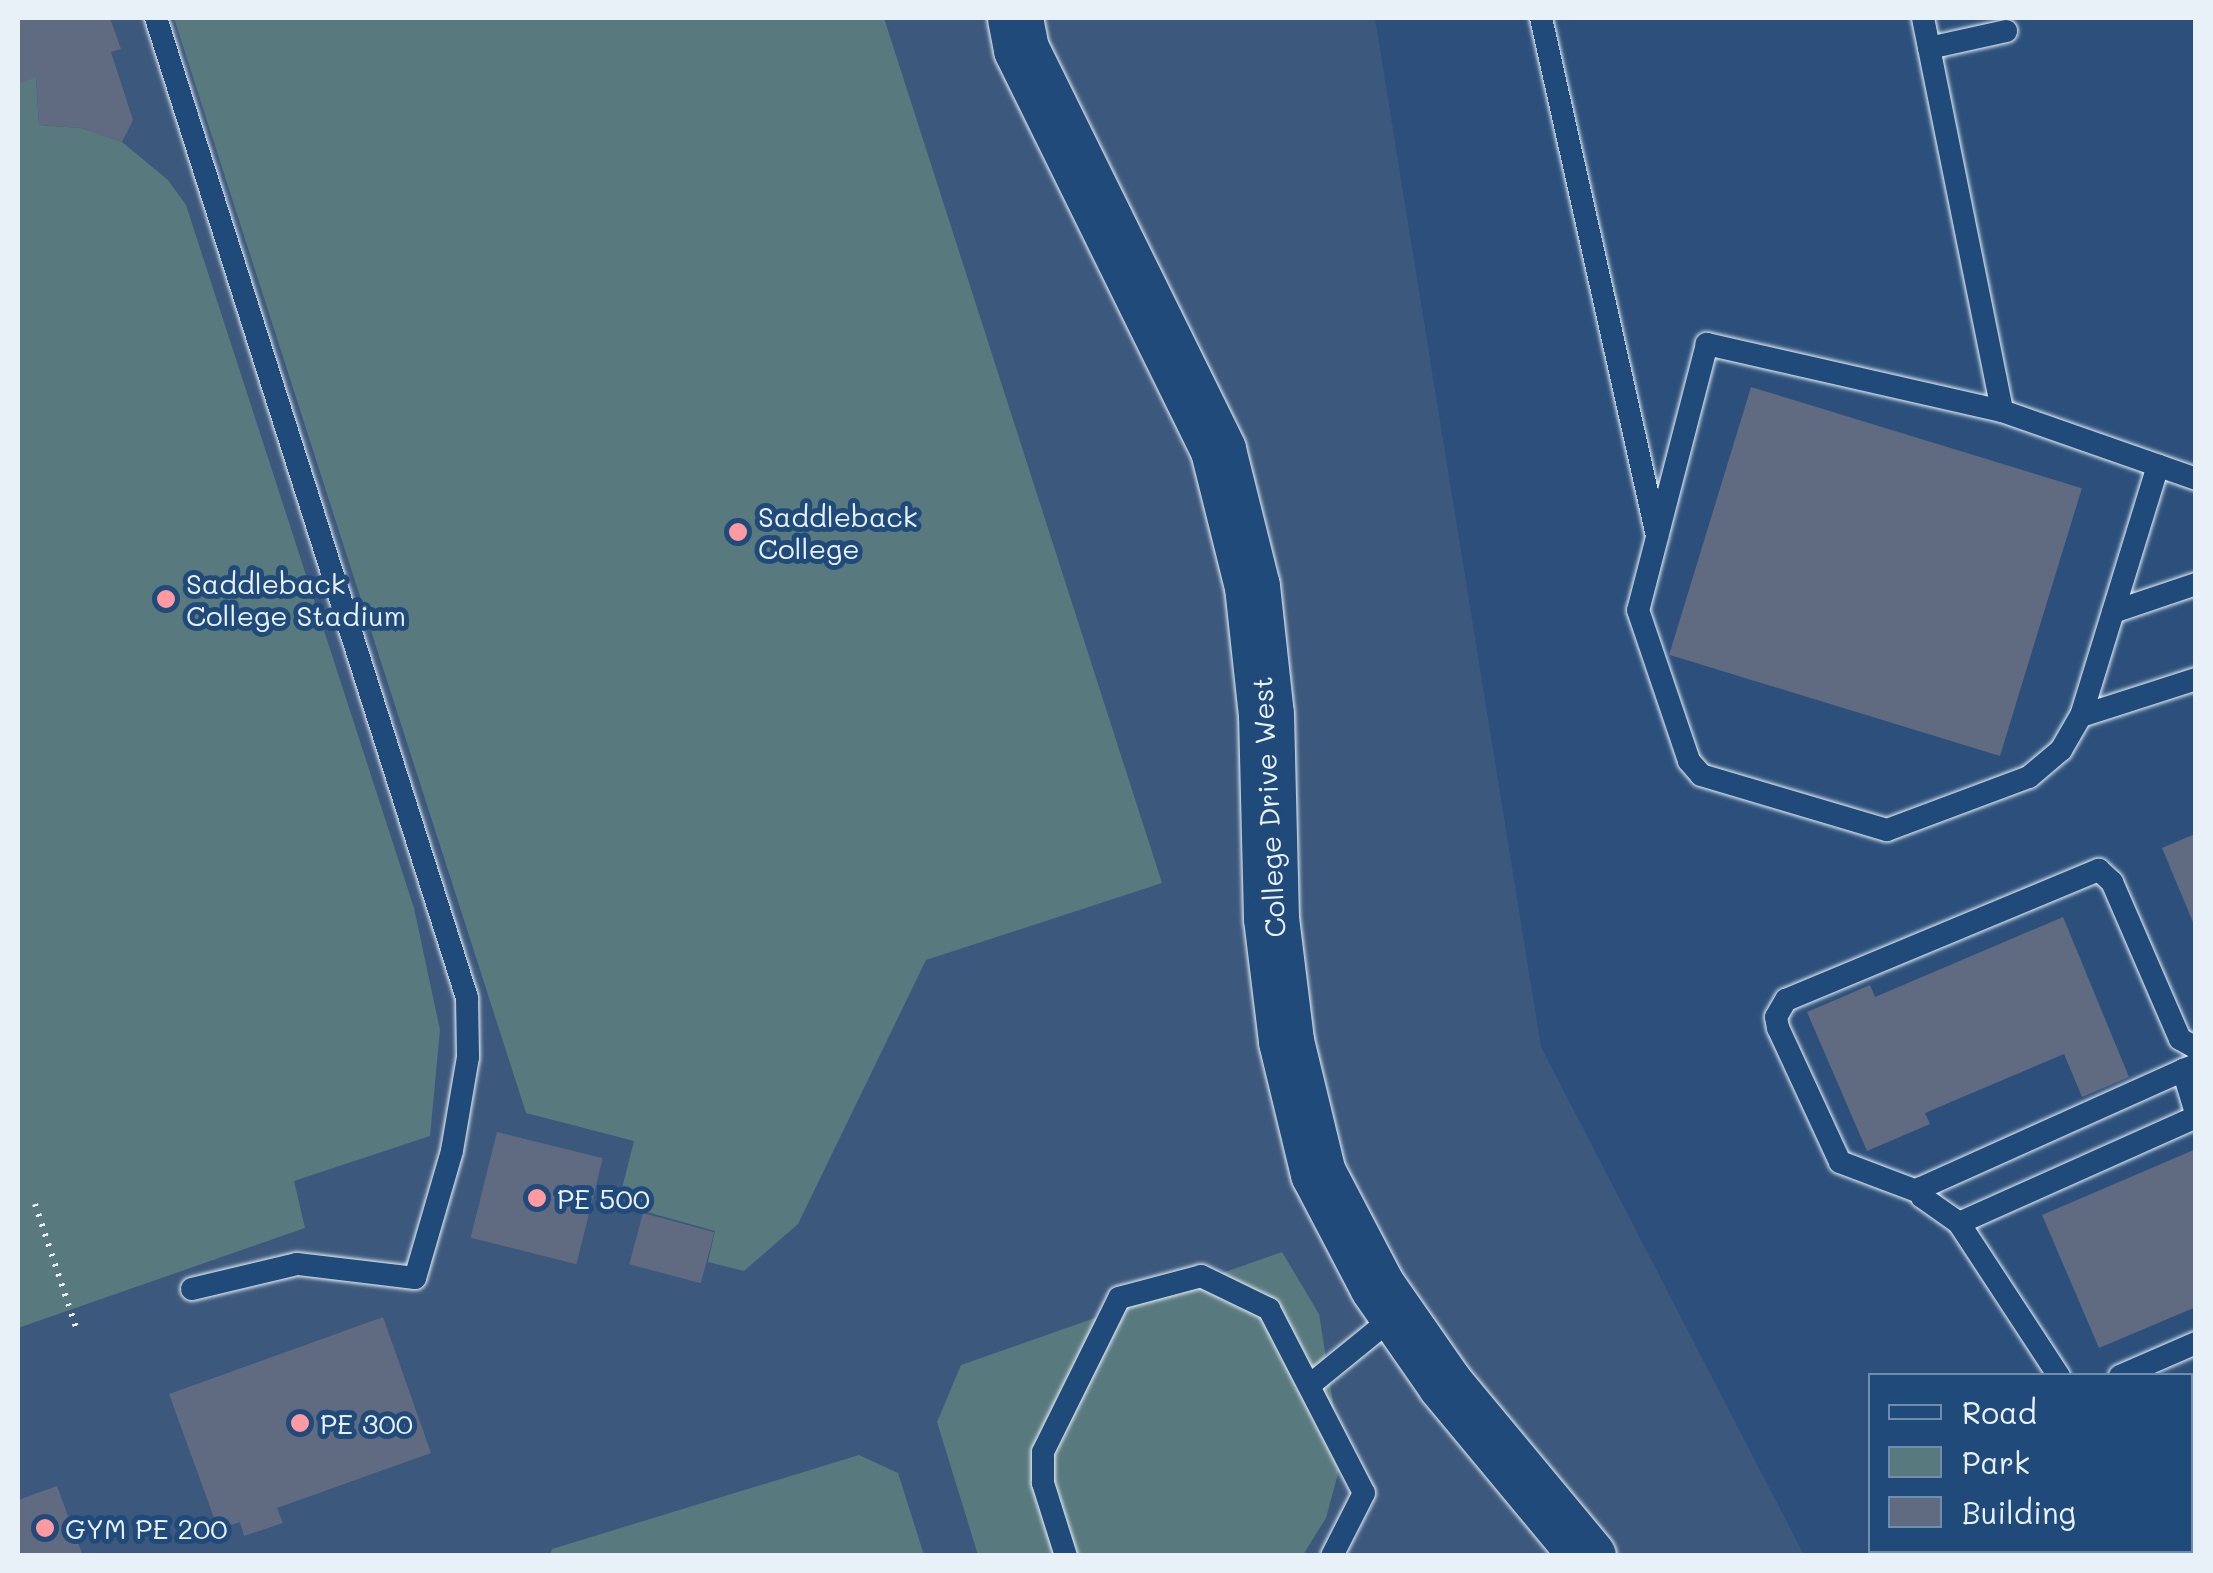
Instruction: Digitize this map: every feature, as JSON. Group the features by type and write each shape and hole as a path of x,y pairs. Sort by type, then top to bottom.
{"street":[{"name":"College Drive West","path":"1015,18 1022,49 1218,450 1252,586 1286,1041 1318,1173 1397,1314 1445,1384 1588,1556"}],"lane":[{"path":"156,18 468,998 468,1057 452,1152 415,1278 297,1264 192,1289"},
{"path":"1541,18 1659,544"},
{"path":"1923,18 2002,411"},
{"path":"1929,48 2006,31"},
{"path":"2158,466 2082,716 2061,750 2029,776 1900,829 1715,781 1689,761 1638,610 1659,544 1707,344 2002,411 2196,479"},
{"path":"2113,612 2196,584"},
{"path":"2082,716 2196,679"},
{"path":"2057,1373 1959,1224 1922,1193 1840,1162 1778,1028 1779,1007 2091,871 2112,882 2180,1039 2196,1048"},
{"path":"1922,1193 2189,1068 2196,1115 1959,1224"},
{"path":"1066,1556 1043,1483 1043,1452 1119,1298 1201,1276 1270,1309 1364,1493 1332,1556"},
{"path":"1310,1384 1397,1314"},
{"path":"2127,1373 2196,1342"}],"path":[{"path":"35,1204 76,1327"}],"shaded area":[{"name":"Saddleback College","path":"18,18 1375,18 1541,1047 1804,1555 18,1555"}],"green space":[{"path":"174,18 884,18 1162,883 926,960 798,1224 744,1271 708,1262 715,1231 618,1204 634,1141 526,1113"},
{"name":"Saddleback College Stadium","path":"18,71 21,82 36,77 39,125 81,128 122,142 168,180 186,205 414,908 440,1030 430,1136 294,1181 305,1228 18,1328"},
{"path":"1282,1252 1319,1314 1342,1459 1326,1518 1303,1555 978,1555 937,1422 961,1365"},
{"path":"859,1455 898,1473 924,1555 550,1555 552,1549"}],"building":[{"path":"18,18 110,18 121,49 111,52 133,120 122,142 81,128 39,125 36,77 21,83 18,71"},
{"path":"1751,387 2082,488 2000,756 1669,655"},
{"path":"2195,834 2195,927 2162,848"},
{"path":"2063,917 2129,1077 2082,1097 2064,1054 1925,1113 1930,1124 1867,1151 1807,1012 1870,985 1875,997"},
{"name":"PE 500","path":"497,1132 603,1158 576,1264 471,1238"},
{"path":"2196,1149 2196,1307 2099,1348 2042,1215"},
{"path":"643,1213 714,1232 701,1283 629,1264"},
{"name":"PE 300","path":"383,1317 431,1453 277,1508 283,1523 244,1536 240,1522 218,1529 169,1394"},
{"name":"GYM PE 200","path":"57,1486 83,1556 18,1556 18,1500"}],"place":[{"name":"Saddleback College","path":"738,532"},
{"name":"Saddleback College Stadium","path":"166,599"},
{"name":"PE 500","path":"537,1198"},
{"name":"PE 300","path":"300,1423"},
{"name":"GYM PE 200","path":"45,1528"}]}
